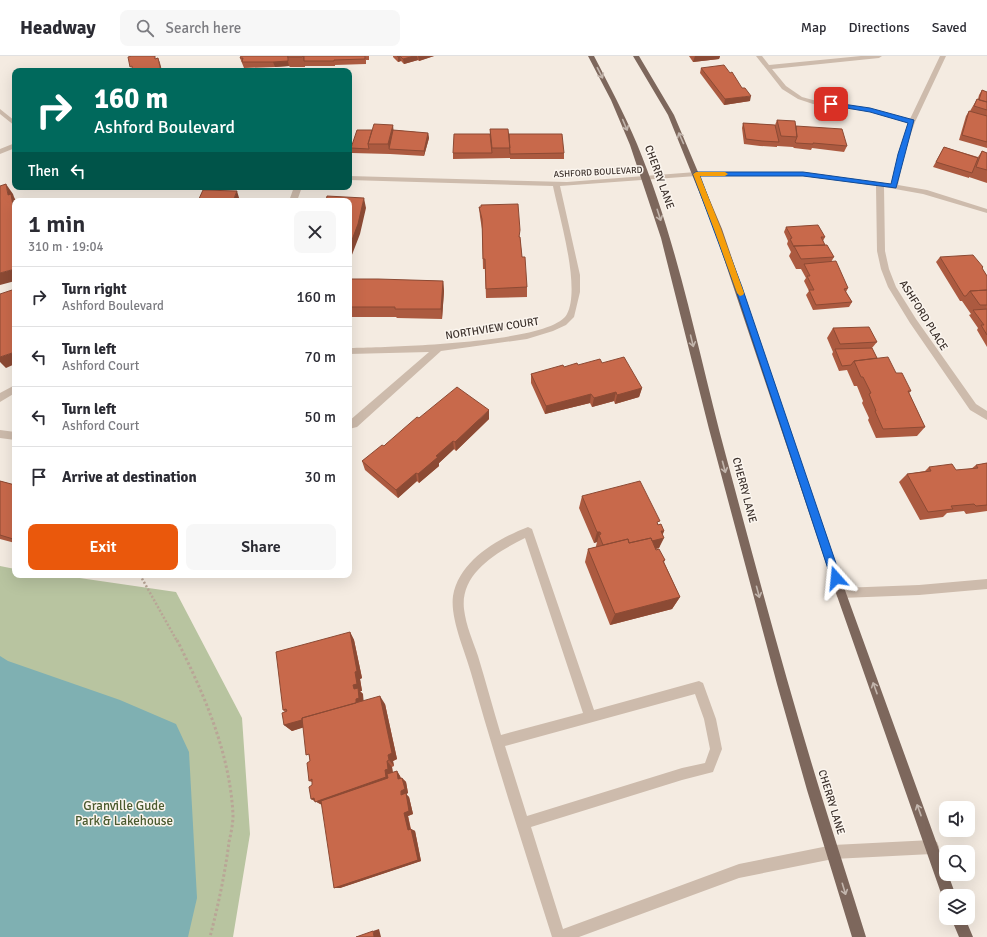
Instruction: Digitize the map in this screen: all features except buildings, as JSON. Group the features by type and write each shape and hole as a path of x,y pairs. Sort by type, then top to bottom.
{"main road":[{"name":"CHERRY LANE","path":"591,56 616,103 647,178 669,248 766,623 807,770 859,937"},
{"path":"636,56 671,115 718,229 841,593 947,889"},
{"path":"961,925 966,937"}],"street":[{"path":"759,56 788,91 797,97 816,102 870,110 912,122"},
{"path":"768,67 879,56"},
{"path":"894,186 901,154 912,122 943,56"},
{"path":"0,111 12,121"},
{"path":"0,152 12,146"},
{"name":"ASHFORD BOULEVARD","path":"352,178 556,184 696,174 803,174 894,186 947,198 987,211"},
{"name":"NORTHVIEW COURT","path":"352,350 439,348 528,336 563,323 571,315 576,292 576,275 556,184"},
{"name":"ASHFORD PLACE","path":"880,184 881,251 885,269 892,287 913,321 973,407 987,416"},
{"path":"352,424 439,348"},
{"path":"0,398 12,390"},
{"path":"0,434 12,436"},
{"path":"591,717 528,532 484,556 472,569 465,580 459,596 459,610 498,742 560,937 739,871 833,852 932,847"},
{"path":"841,593 918,590 987,584"},
{"path":"498,742 699,687 710,719 716,749 709,768 682,774 524,823"}],"path":[{"path":"142,578 201,688 215,729 227,774 233,817 221,897 210,937"}],"green space":[{"name":"Granville Gude Park & Lakehouse","path":"0,566 12,568 12,578 80,578 176,592 242,718 250,834 233,937 0,937"}],"water":[{"path":"0,656 8,661 120,700 176,724 189,752 197,898 188,937 0,937"}],"slow traffic":[{"path":"725,174 696,174 718,229 740,293"}],"route":[{"path":"831,104 870,110 912,122 901,154 894,186 803,174 696,174 718,229 836,578"}]}
